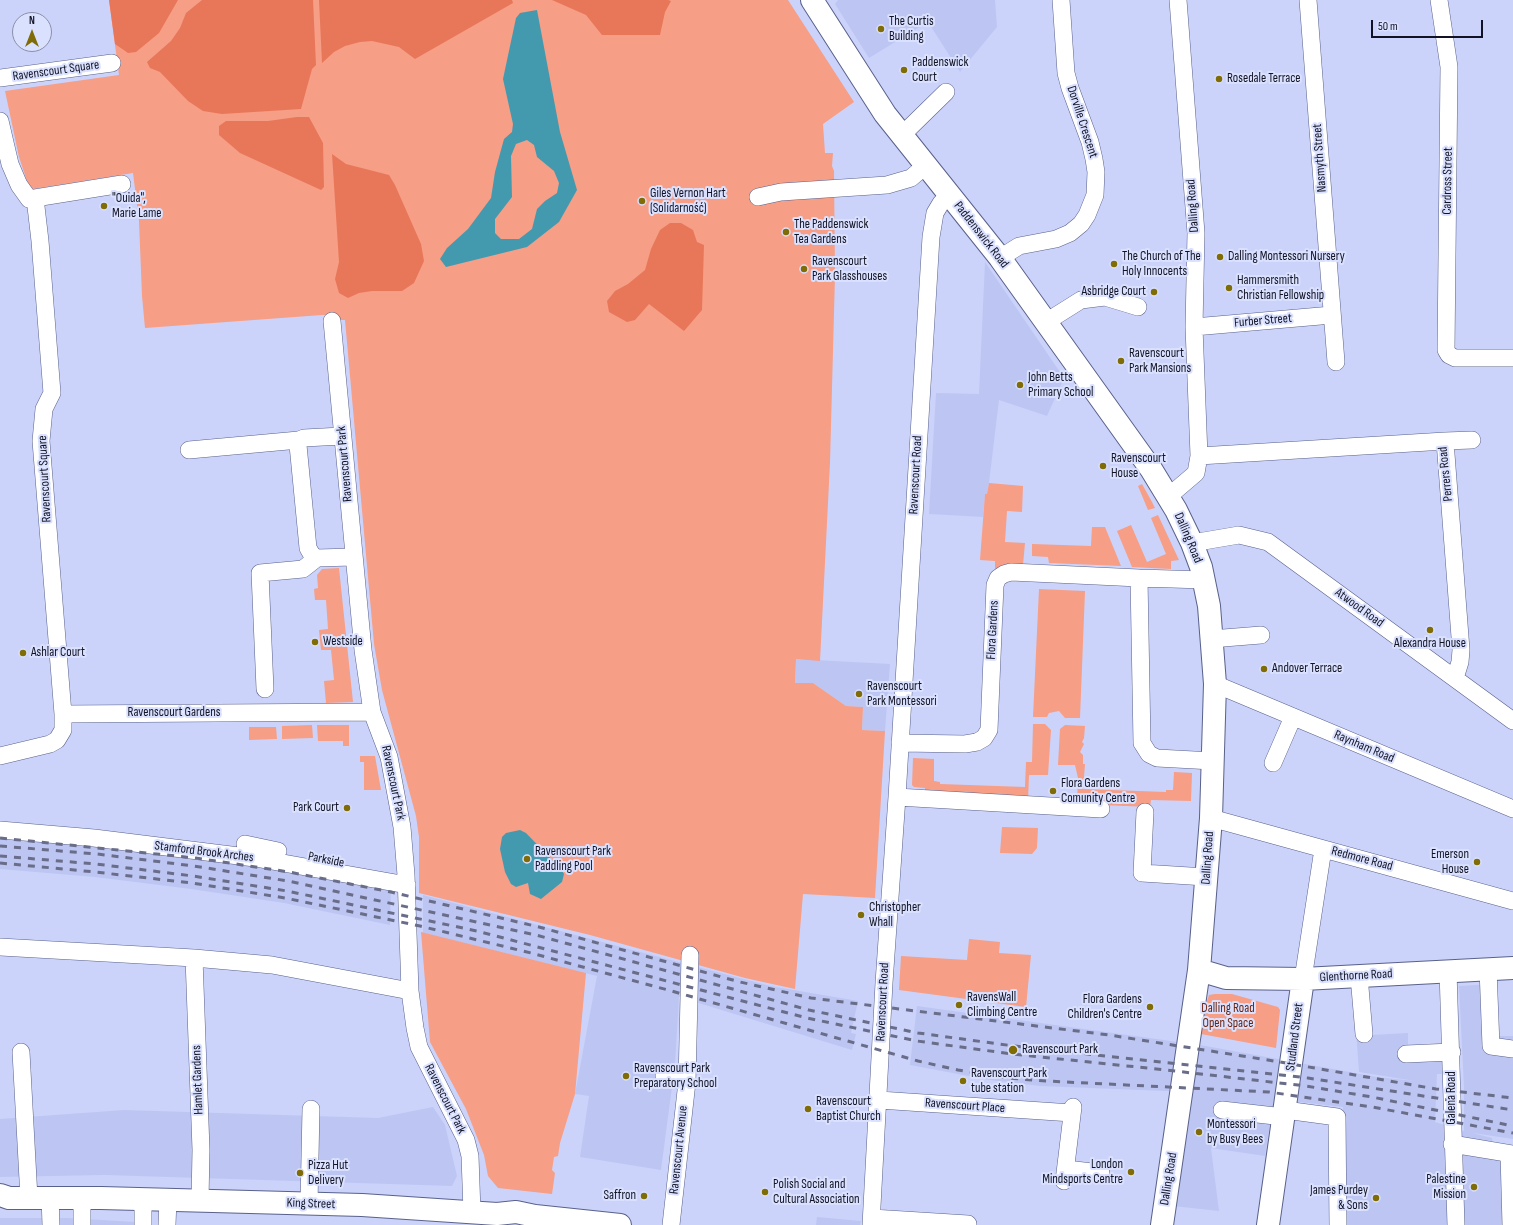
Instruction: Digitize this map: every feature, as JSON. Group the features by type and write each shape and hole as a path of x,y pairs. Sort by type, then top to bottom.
{"main road":[{"name":"Paddenswick Road","path":"812,0 885,114 1000,258 1151,469"},
{"name":"Dalling Road","path":"1151,469 1169,496 1192,542 1204,580 1215,684 1211,818 1199,970 1162,1225"},
{"name":"Glenthorne Road","path":"1199,970 1226,978 1303,979 1513,968"},
{"name":"Studland Street","path":"1268,1225 1303,979"},
{"name":"King Street","path":"0,1195 9,1198 143,1199 362,1205 467,1216 516,1212 562,1222 620,1225"}],"street":[{"name":"Dorville Crescent","path":"1000,258 1019,246 1056,239 1070,233 1081,224 1087,215 1095,195 1096,172 1090,142 1066,73 1061,0"},
{"name":"Dalling Road","path":"1169,496 1196,473 1199,456 1194,327 1196,233 1178,0"},
{"name":"Nasmyth Street","path":"1308,0 1336,362"},
{"name":"Cardross Street","path":"1439,0 1450,67 1446,343 1449,355 1455,358 1513,358"},
{"name":"Ravenscourt Square","path":"0,78 112,63"},
{"path":"902,135 946,92"},
{"path":"0,121 10,164 19,185 29,198 122,184"},
{"path":"758,196 781,192 888,185 911,178 926,165"},
{"name":"Ravenscourt Road","path":"872,1222 884,983 900,761 931,237 935,213 941,203 950,195"},
{"name":"Ravenscourt Square","path":"35,198 40,241 52,394 44,409 41,441 63,714"},
{"path":"1046,322 1081,300 1105,297 1138,308"},
{"name":"Furber Street","path":"1194,327 1332,315"},
{"name":"Ravenscourt Park","path":"332,321 353,557 363,650 372,712 389,757 394,776 402,827 407,880 410,991 419,1047 466,1140 470,1156 467,1216"},
{"path":"189,450 299,440 304,438 342,436"},
{"path":"299,440 298,445 308,548 312,555 317,558 353,557"},
{"path":"1445,441 1472,440"},
{"name":"Perrers Road","path":"1199,456 1445,441 1461,650 1460,662 1455,678"},
{"name":"Atwood Road","path":"1192,542 1239,535 1268,542 1513,721"},
{"path":"265,689 260,573 303,569 317,558"},
{"name":"Flora Gardens","path":"900,743 965,744 977,742 984,738 989,730 996,585 998,578 1004,574 1011,572 1204,580"},
{"path":"1139,578 1142,743 1149,754 1157,758 1213,761"},
{"path":"1211,640 1261,635"},
{"name":"Raynham Road","path":"1215,684 1513,809"},
{"name":"Ravenscourt Gardens","path":"63,714 372,712"},
{"path":"0,756 45,746 57,740 63,730 63,714"},
{"path":"1273,763 1293,717"},
{"path":"897,797 1101,809"},
{"path":"1145,812 1142,873 1206,877"},
{"name":"Redmore Road","path":"1211,818 1513,901"},
{"name":"Stamford Brook Arches","path":"0,830 94,838 247,857 407,880"},
{"name":"Parkside","path":"245,844 407,880"},
{"name":"Studland Street","path":"1303,979 1323,849"},
{"path":"0,947 194,958 272,965 410,991"},
{"name":"Ravenscourt Avenue","path":"671,1225 687,1080 690,955"},
{"name":"Hamlet Gardens","path":"194,958 201,1150 200,1201"},
{"path":"1488,969 1491,1046 1513,1049"},
{"name":"Galena Road","path":"1448,971 1452,1052 1452,1144 1456,1225"},
{"path":"1359,976 1364,1034"},
{"path":"21,1052 40,1198 51,1225"},
{"path":"1406,1054 1452,1052"},
{"path":"664,1076 687,1080"},
{"name":"Ravenscourt Place","path":"879,1100 1050,1112 1072,1110 1065,1175 1101,1174"},
{"path":"309,1204 311,1109"},
{"path":"1222,1110 1338,1117 1338,1225"},
{"path":"1452,1144 1511,1154 1512,1225"},
{"path":"82,1198 82,1225"},
{"path":"143,1199 143,1225"},
{"path":"167,1225 168,1200"},
{"path":"872,1222 968,1224"}],"shaded area":[{"path":"109,0 178,0 159,33 136,52 128,53 115,44"},
{"path":"202,0 313,0 316,65 312,69 301,109 222,114 203,111 188,101 160,72 150,68 147,62 171,41 180,28 186,13"},
{"path":"319,0 512,0 513,3 415,59 399,47 372,41 360,42 345,46 334,52 322,63"},
{"path":"552,0 671,1 665,12 660,35 602,35 586,15"},
{"path":"838,0 995,0 997,27 960,72 928,22 869,58 835,4"},
{"path":"537,10 560,132 577,190 559,222 527,247 446,267 440,259 447,248 468,229 491,198 495,172 504,139 512,132 513,124 503,79 516,18 520,13","holes":["527,140 534,145 537,157 554,171 559,183 557,193 545,201 537,209 532,229 519,239 501,239 495,233 495,219 512,197 511,156 516,144"]},
{"path":"309,117 323,143 324,187 321,190 240,153 219,135 219,126 226,121 268,121"},
{"path":"332,154 346,164 389,175 395,185 421,244 424,261 414,283 402,291 372,291 359,293 348,298 339,293 335,279 339,262"},
{"path":"670,223 681,223 693,230 697,242 704,245 702,310 684,331 649,304 635,320 627,322 609,312 607,301 615,291 628,284 645,270 651,249 660,230"},
{"name":"John Betts Primary School","path":"985,262 1064,378 1047,416 999,400 989,483 987,494 985,495 983,517 929,514 936,393 979,394"},
{"name":"Ravenscourt Park Montessori","path":"796,659 890,664 885,731 862,730 863,707 846,706 813,683 795,683"},
{"name":"Ravenscourt Park Paddling Pool","path":"520,830 526,833 564,874 562,882 541,899 530,894 528,883 516,887 511,884 505,872 500,849 502,837 506,833"},
{"path":"0,833 97,841 391,888 390,925 284,903 191,889 95,877 0,869"},
{"path":"423,895 770,986 858,1001 851,1033 856,1034 852,1050 679,997 675,1064 661,1170 580,1157 589,1096 575,1094 597,976 423,933"},
{"path":"1494,984 1496,1036 1513,1036 1513,1139 1473,1133 1492,1138 1493,1147 1513,1150 1513,1225 1344,1225 1343,1107 1274,1099 1265,1156 1211,1148 1219,1211 1173,1206 1190,1092 1040,1086 990,1080 910,1065 917,1006 1200,1045 1377,1077 1415,1081 1359,1072 1353,990 1371,1035 1408,1033 1408,1049 1442,1047 1443,1074 1437,1074 1435,1122 1464,1131 1464,1087 1459,986"},
{"path":"433,1107 445,1125 457,1176 452,1186 105,1175 0,1177 0,1119 124,1110 378,1118"},
{"path":"817,1217 861,1221 860,1225 816,1225"},
{"path":"0,1218 68,1218 135,1222 150,1225 0,1225"}],"green space":[{"path":"109,0 788,0 854,102 823,124 825,153 833,153 832,166 834,171 835,275 830,463 820,661 796,659 795,683 813,683 846,706 863,707 862,730 885,731 875,898 803,894 795,989 745,978 590,935 419,893 419,837 416,816 382,690 374,644 345,320 338,320 329,315 322,315 145,328 142,296 139,221 133,173 33,189 29,187 19,157 5,91 119,75"},
{"path":"989,483 1023,486 1022,512 1007,511 1005,542 1025,543 1023,565 1006,565 995,570 995,561 980,560 985,494 987,494"},
{"path":"1142,484 1155,508 1148,510 1138,486"},
{"path":"1158,515 1179,560 1171,561 1171,569 1132,567 1117,531 1131,525 1147,562 1166,554 1151,518"},
{"path":"1092,527 1105,527 1121,566 1049,563 1048,557 1032,556 1032,544 1091,546"},
{"path":"339,568 353,702 326,703 324,681 334,680 331,650 321,650 319,630 328,629 326,600 315,600 314,589 318,588 317,575 322,569"},
{"path":"1039,589 1085,591 1080,718 1065,718 1059,711 1049,713 1047,717 1033,717"},
{"path":"1033,724 1045,724 1051,730 1048,775 1029,775 1028,801 925,793 925,788 914,787 912,785 913,758 934,759 934,781 940,782 940,784 1025,787 1026,762 1032,762"},
{"path":"312,725 313,738 282,739 282,726"},
{"path":"317,725 349,725 349,746 343,746 343,741 318,741"},
{"path":"1065,725 1085,726 1084,738 1082,742 1084,744 1080,752 1083,755 1083,764 1085,764 1083,789 1166,792 1166,790 1173,790 1174,772 1192,773 1191,801 1151,800 1150,807 1077,804 1078,778 1075,765 1058,765 1060,729"},
{"path":"249,727 276,727 277,739 249,740"},
{"path":"360,756 375,756 381,790 364,790 364,762 360,762"},
{"path":"1002,827 1038,828 1037,848 1032,854 1000,853"},
{"path":"421,932 586,973 575,1094 560,1143 558,1156 554,1157 552,1170 555,1173 552,1194 498,1188 488,1176 484,1155 466,1109 430,1042"},
{"path":"969,939 1000,942 999,953 1031,955 1026,1007 899,990 901,956 967,960"},
{"name":"Dalling Road Open Space","path":"1232,994 1278,1007 1280,1010 1276,1048 1201,1034 1209,995"}],"railway":[{"path":"0,838 196,858 289,872 391,892 539,927 740,982 811,998 1109,1035 1274,1061 1436,1089 1513,1098"},
{"path":"0,846 97,854 194,866 288,881 536,935 809,1010 918,1033 1014,1046 1308,1078 1513,1110"},
{"path":"0,856 96,864 193,876 287,891 477,931 807,1018 917,1041 1012,1054 1306,1086 1372,1097 1513,1126"},
{"path":"0,863 192,883 285,898 420,926 531,953 918,1061 958,1070 1007,1078 1046,1081 1269,1092 1372,1107 1513,1133"}],"place":[{"name":"The Curtis Building","path":"881,29"},
{"name":"Paddenswick Court","path":"904,70"},
{"name":"Rosedale Terrace","path":"1219,79"},
{"name":"Giles Vernon Hart (Solidarność)","path":"642,201"},
{"name":"\"Ouida\", Marie Lame","path":"104,206"},
{"name":"The Paddenswick Tea Gardens","path":"786,232"},
{"name":"Dalling Montessori Nursery","path":"1220,257"},
{"name":"The Church of The Holy Innocents","path":"1114,264"},
{"name":"Ravenscourt Park Glasshouses","path":"804,269"},
{"name":"Hammersmith Christian Fellowship","path":"1229,288"},
{"name":"Asbridge Court","path":"1154,292"},
{"name":"Ravenscourt Park Mansions","path":"1121,361"},
{"name":"John Betts Primary School","path":"1020,385"},
{"name":"Ravenscourt House","path":"1103,466"},
{"name":"Alexandra House","path":"1430,630"},
{"name":"Westside","path":"315,642"},
{"name":"Ashlar Court","path":"23,653"},
{"name":"Andover Terrace","path":"1264,669"},
{"name":"Ravenscourt Park Montessori","path":"859,694"},
{"name":"Flora Gardens Comunity Centre","path":"1053,791"},
{"name":"Park Court","path":"347,808"},
{"name":"Ravenscourt Park Paddling Pool","path":"527,859"},
{"name":"Emerson House","path":"1477,862"},
{"name":"Christopher Whall","path":"861,915"},
{"name":"RavensWall Climbing Centre","path":"959,1005"},
{"name":"Flora Gardens Children's Centre","path":"1150,1007"},
{"name":"Ravenscourt Park","path":"1013,1050"},
{"name":"Ravenscourt Park Preparatory School","path":"626,1076"},
{"name":"Ravenscourt Park tube station","path":"963,1081"},
{"name":"Ravenscourt Baptist Church","path":"808,1109"},
{"name":"Montessori by Busy Bees","path":"1199,1132"},
{"name":"London Mindsports Centre","path":"1131,1172"},
{"name":"Pizza Hut Delivery","path":"300,1173"},
{"name":"Palestine Mission","path":"1474,1187"},
{"name":"Polish Social and Cultural Association","path":"765,1192"},
{"name":"Saffron","path":"644,1196"},
{"name":"James Purdey & Sons","path":"1376,1198"}]}
